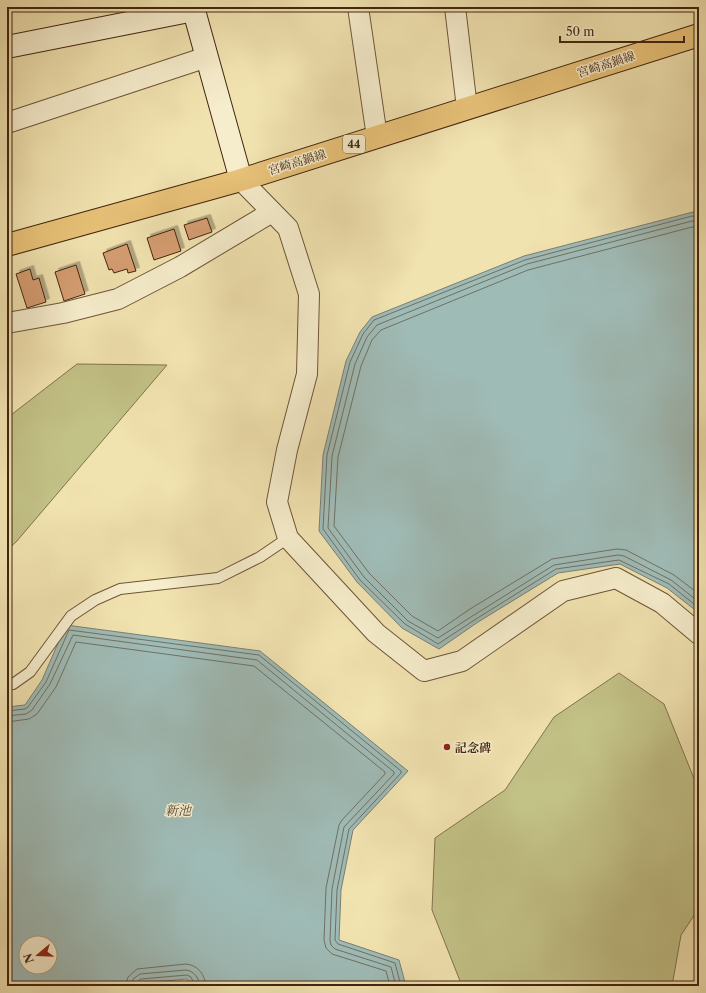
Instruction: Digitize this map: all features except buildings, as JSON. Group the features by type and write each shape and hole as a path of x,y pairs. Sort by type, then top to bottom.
{"main road":[{"name":"宮崎高鍋線","path":"7,245 241,180 699,35"}],"street":[{"path":"358,7 377,137"},
{"path":"456,7 467,108"},
{"path":"7,47 193,9 241,180 288,228 309,294 307,374 287,450 277,502 288,538 376,633 424,671 462,661 563,592 616,578 662,603 699,634"},
{"path":"7,123 206,57"},
{"path":"7,323 118,299 180,267 272,212"}],"lane":[{"path":"7,686 13,684 30,672 71,616 95,600 120,590 218,578 260,557 288,538"}],"shaded area":[{"path":"77,364 167,365 16,542 7,550 7,418"},
{"path":"619,673 664,704 699,791 699,908 681,935 672,986 462,986 432,910 435,838 505,790 554,717"}],"water":[{"path":"693,212 699,213 699,613 667,588 620,564 558,573 478,622 439,649 402,628 357,582 319,531 323,455 346,361 360,332 372,317 524,256"},
{"name":"新池","path":"66,625 260,651 408,771 353,830 341,890 339,940 399,960 406,986 192,986 187,979 142,983 139,986 7,986 7,707 25,705 42,680"}],"place":[{"name":"記念碑","path":"447,747"}]}
